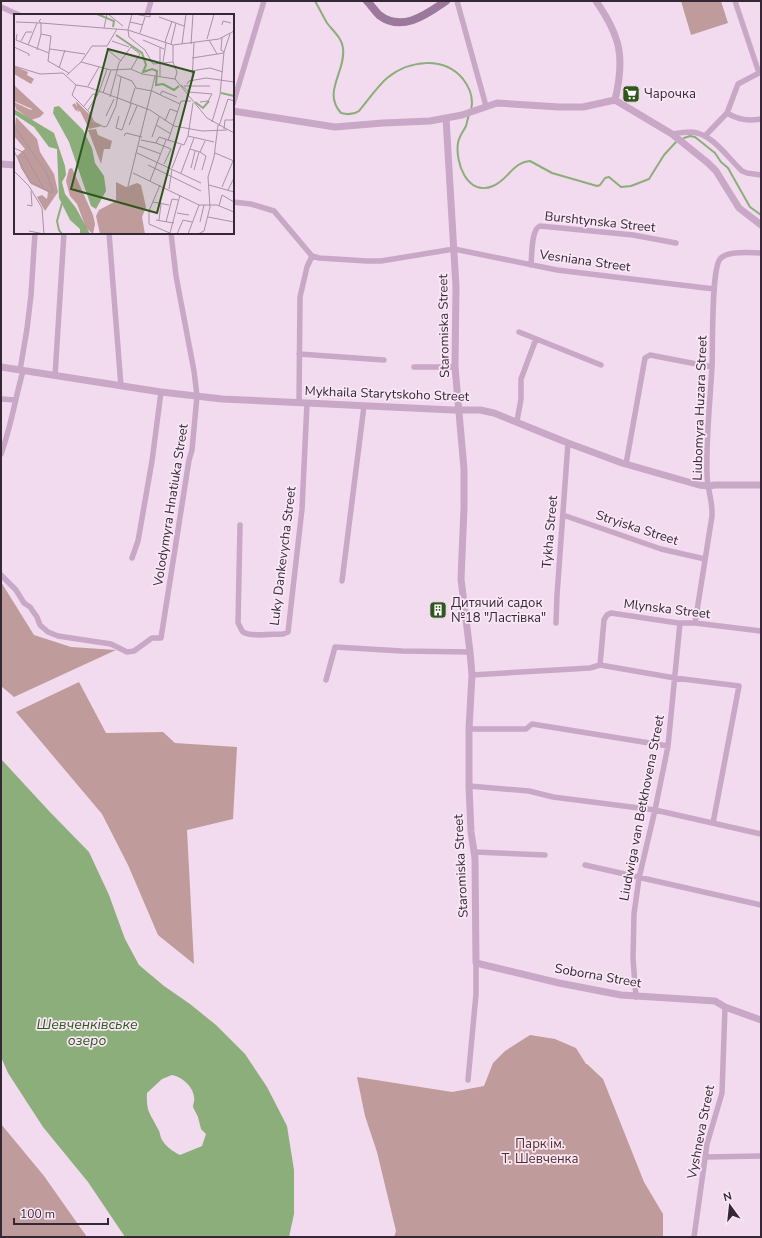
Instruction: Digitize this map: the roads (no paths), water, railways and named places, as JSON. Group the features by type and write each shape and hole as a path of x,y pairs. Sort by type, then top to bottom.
{"main road":[{"path":"367,1 379,15 392,22 402,23 412,21 446,1"}],"street":[{"path":"147,14 151,1"},
{"path":"234,101 264,1"},
{"path":"457,1 486,106"},
{"path":"596,1 615,33 620,52 618,87 615,100"},
{"path":"705,136 727,113 738,84 760,72 736,1"},
{"path":"1,7 17,14"},
{"path":"234,111 335,127 430,121 462,115 497,103 582,107 615,100 672,134 713,167 738,208 761,225"},
{"path":"727,113 735,118 743,120 761,119"},
{"name":"Staromiska Street","path":"446,118 456,287 455,367 464,469 461,579 472,675 469,729 469,786 471,832 475,852 476,994 468,1080"},
{"path":"672,134 691,132 705,136 712,140 742,171 761,175"},
{"path":"1,164 14,165"},
{"path":"234,202 251,204 274,211 312,256 307,267 300,297 299,403"},
{"name":"Burshtynska Street","path":"531,265 535,229 540,226 633,235 676,243"},
{"path":"1,454 12,422 21,371 31,295 35,234"},
{"path":"55,376 64,234"},
{"path":"109,234 121,386"},
{"name":"Volodymyra Hnatiuka Street","path":"1,575 16,590 24,603 30,607 37,617 40,625 48,632 58,636 111,644 127,652 130,652 152,638 160,638 189,460 192,450 197,396 194,371 176,276 171,234"},
{"name":"Vesniana Street","path":"312,256 326,259 381,261 454,250 557,270 714,289"},
{"name":"Liubomyra Huzara Street","path":"695,623 712,510 707,475 707,422 712,368 714,289 717,265 721,257 727,254 761,253"},
{"path":"519,332 601,365"},
{"path":"517,422 521,399 521,380 536,339"},
{"path":"299,354 384,360"},
{"path":"626,464 645,358 650,355 712,368"},
{"name":"Mykhaila Starytskoho Street","path":"1,367 161,392 222,399 485,411 498,414 568,443 626,464 708,486 761,485"},
{"path":"414,367 455,367"},
{"path":"132,558 138,541 152,461 161,392"},
{"path":"1,400 15,400"},
{"name":"Luky Dankevycha Street","path":"240,525 238,623 243,632 249,635 283,634 288,632 302,508 307,403"},
{"path":"342,581 364,406"},
{"name":"Tykha Street","path":"556,622 557,583 568,443"},
{"name":"Stryiska Street","path":"563,515 661,549 705,559"},
{"name":"Mlynska Street","path":"600,665 604,620 608,614 621,614 680,623 695,623 761,631"},
{"name":"Liudwiga van Betkhovena Street","path":"636,997 633,959 634,914 639,878 668,746 680,623"},
{"path":"326,680 335,648 470,652"},
{"path":"472,675 590,668 600,665 675,678 739,686 713,823"},
{"path":"469,729 526,729 532,724 668,746"},
{"path":"469,786 529,791 553,797 655,810 761,834"},
{"path":"475,852 545,855"},
{"path":"586,865 761,905"},
{"name":"Soborna Street","path":"476,963 584,988 636,997 715,1001 725,1007 761,1020"},
{"name":"Vyshneva Street","path":"694,1237 707,1144 722,1093 725,1007"},
{"path":"705,1157 761,1156"}],"water":[{"name":"Шевченківське озеро","path":"1,759 89,852 109,895 125,939 139,965 216,1025 245,1054 267,1087 287,1126 294,1170 294,1214 289,1237 125,1237 88,1182 43,1127 8,1073 1,1057","holes":["172,1075 183,1080 192,1089 194,1098 193,1107 198,1117 201,1129 206,1134 202,1146 180,1155 169,1148 161,1138 147,1104 147,1093 162,1079"]}],"waterway":[{"path":"315,1 327,23 339,38 343,48 343,57 334,90 336,105 341,113 350,114 359,111 376,89 387,78 396,72 405,67 426,63 446,67 463,79 471,93 471,110"},
{"path":"469,114 466,126 460,136 458,151 461,168 465,176 476,187 484,188 493,186 503,180 519,164 530,161 552,173 597,186 600,185 605,178 609,177 621,187 631,186 649,179 664,155 676,142"},
{"path":"684,138 690,136 695,137 715,153 721,162 728,168 750,207 761,215"}],"place":[{"name":"Чарочка","path":"631,94"},
{"name":"Дитячий садок №18 \"Ластівка\"","path":"438,610"}],"park label":[{"name":"Парк ім. Т. Шевченка","path":"540,1152"}]}
